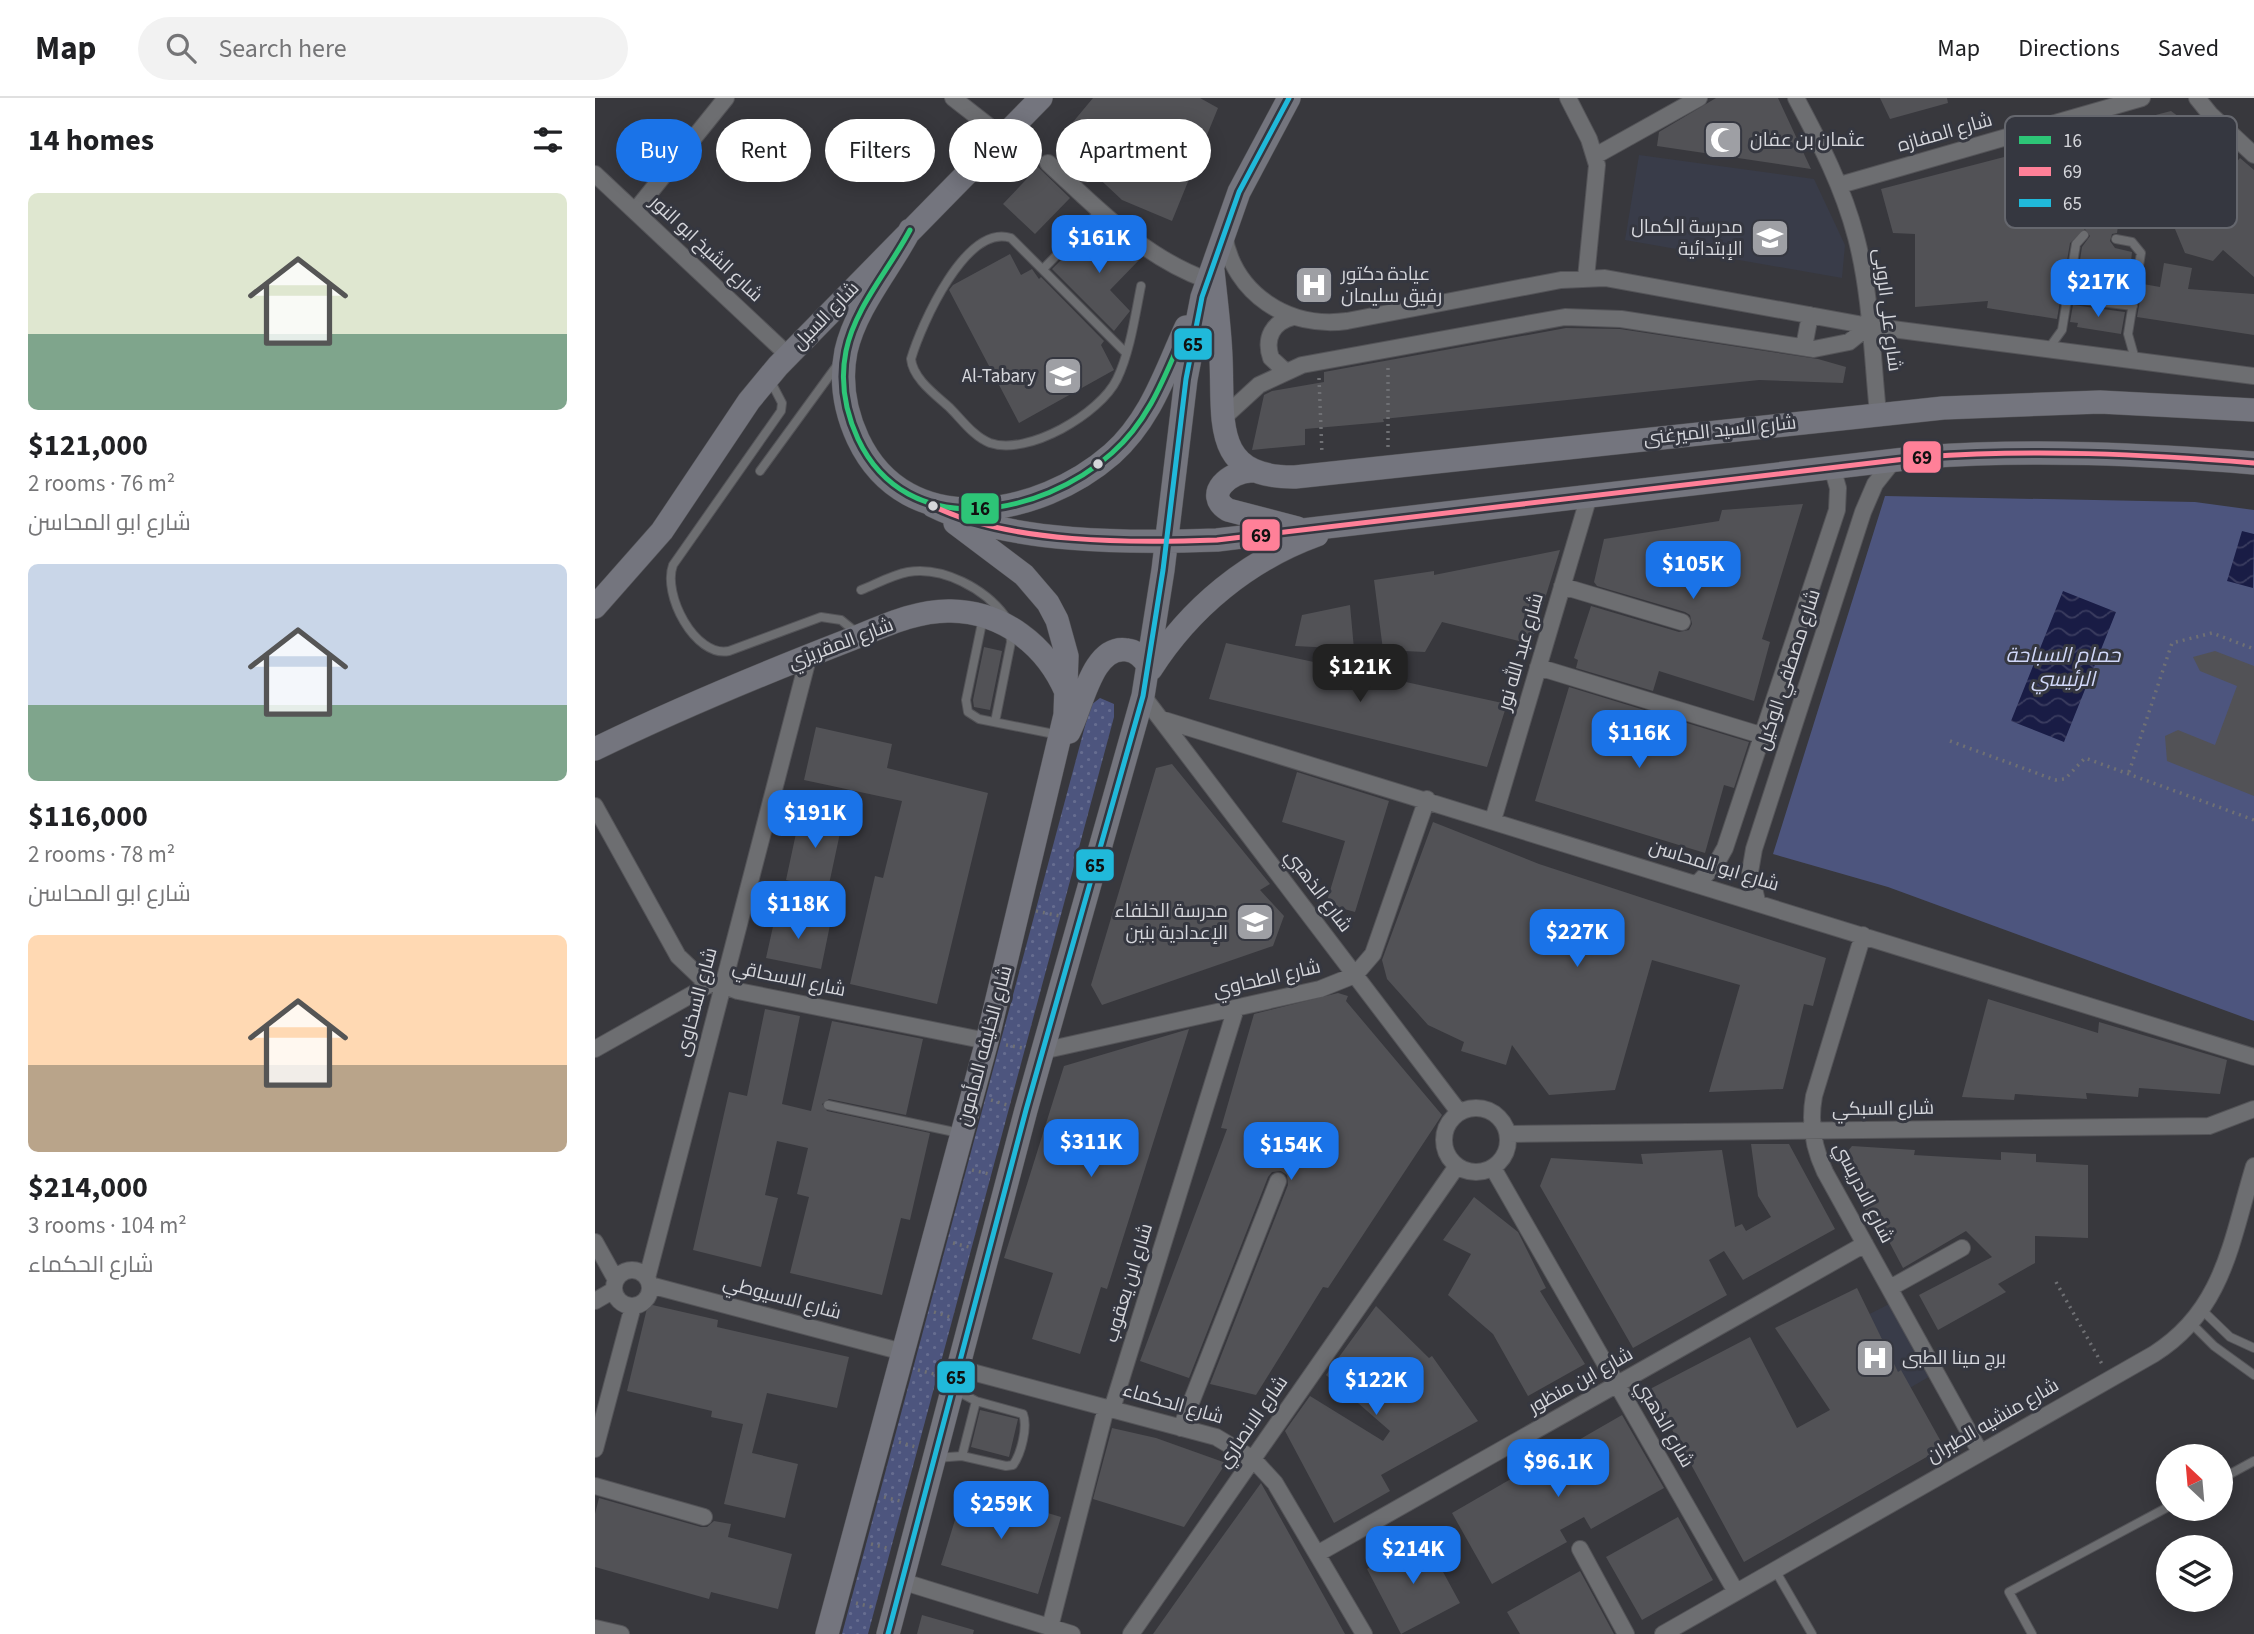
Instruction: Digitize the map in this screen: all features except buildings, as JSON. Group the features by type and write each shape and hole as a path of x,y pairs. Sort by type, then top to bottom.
{"main road":[{"name":"شارع السيل","path":"1021,119 1041,98"},
{"path":"933,506 981,509 1029,500 1063,487 1113,453 1145,416 1207,279 1223,231 1249,171 1284,102"},
{"name":"شارع السيل","path":"788,355 958,182"},
{"path":"910,230 857,317 846,353 844,391 847,410 861,446 872,462 899,488 968,521 1006,531 1166,542 1245,538 1299,529 1974,453 2077,451 2254,463"},
{"path":"1207,279 1221,347 1223,418 1230,449 1251,471"},
{"path":"890,1623 1007,1179 1146,679 1186,379 1207,279"},
{"path":"595,607 669,522 768,378 788,355"},
{"name":"شارع السيد الميرغنى","path":"1251,471 1283,477 1323,474 1878,414 1995,404 2077,402 2184,405 2254,411"},
{"path":"1251,471 1239,472 1223,483 1217,493 1223,508 1299,529"},
{"name":"شارع الخليفه المأمون","path":"827,1634 1021,908 1060,743 1067,694 1068,675 1063,638 1057,620 1038,588 933,506"},
{"path":"1146,679 1178,632 1237,578 1282,550 1357,524"},
{"name":"شارع المقريزي","path":"595,749 809,655 936,611 984,615 1009,627 1041,651 1067,694"},
{"path":"1060,743 1075,722 1101,659 1112,651 1126,649 1139,654 1146,679"}],"street":[{"path":"635,211 726,98"},
{"path":"953,98 980,119"},
{"path":"1567,98 1595,156 1597,184 1586,278"},
{"path":"1595,156 1699,98"},
{"name":"شارع على الروبى","path":"1796,98 1840,186 1860,255 1878,414"},
{"name":"شارع المفازه","path":"2080,116 2142,98"},
{"path":"2197,98 2212,116"},
{"name":"شارع المفازه","path":"1840,186 2005,138"},
{"path":"2237,139 2254,155"},
{"path":"1048,163 1100,211 1159,258 1207,279"},
{"name":"شارع الشيخ ابو النور","path":"595,174 788,355"},
{"path":"1223,231 1231,259 1246,284 1267,304 1293,317 1338,322 1586,278 1623,280 1869,326 2254,376"},
{"path":"1804,347 1809,315"},
{"path":"1223,418 1251,391 1286,371 1318,361 1565,317 1587,316 1804,347 1836,346 1849,342 1869,326"},
{"path":"1286,371 1271,358 1268,338 1275,326 1293,317"},
{"name":"شارع مصطفي الوكيل","path":"1757,901 1750,872 1754,849 1863,512 1875,484 1894,460"},
{"name":"شارع مصطفي الوكيل","path":"1698,883 1716,864 1725,848 1837,510 1838,488 1832,467"},
{"name":"شارع عبد الله نور","path":"1493,820 1588,496"},
{"path":"1562,586 1682,622"},
{"name":"شارع السخاوى","path":"649,1281 718,985 809,655"},
{"path":"1538,667 1764,736"},
{"name":"شارع الذهبي","path":"1146,679 1161,719 1459,1112"},
{"name":"شارع ابو المحاسن","path":"1161,719 1757,901 2254,1057"},
{"path":"1355,975 1376,946 1427,799"},
{"name":"شارع الاسحاقي","path":"595,806 678,956 699,976 718,985 987,1041"},
{"name":"شارع الادريسي","path":"1863,935 1814,1096 1812,1132 1820,1162 1980,1452"},
{"name":"شارع الطحاوي","path":"1042,1051 1320,989 1355,975"},
{"path":"595,1049 718,985"},
{"name":"شارع ابن يعقوب","path":"1050,1627 1109,1408 1236,1008"},
{"path":"1476,1107 1494,1112 1506,1125 1509,1134 1508,1150 1493,1168 1471,1172 1457,1166 1446,1152 1444,1134 1459,1112 1476,1107"},
{"name":"شارع السبكي","path":"1509,1134 2209,1126 2254,1110"},
{"name":"شارع الانصاري","path":"1131,1634 1457,1166"},
{"name":"شارع منشيه الطيران","path":"1663,1634 2168,1346 2198,1317 2218,1281 2254,1166"},
{"name":"شارع الذهبي","path":"1493,1168 1736,1592"},
{"path":"1181,1427 1278,1181"},
{"path":"595,1242 615,1285 621,1302 633,1306 644,1301 649,1281 631,1270 615,1285 595,1301"},
{"name":"شارع ابن منظور","path":"1317,1554 1865,1244"},
{"path":"1890,1289 1962,1248"},
{"name":"شارع الاسيوطي","path":"649,1281 901,1359"},
{"path":"595,1449 633,1306"},
{"name":"شارع الحكماء","path":"955,1378 1109,1408 1229,1443 1253,1459 1275,1483 1364,1634"},
{"path":"595,1486 704,1517"},
{"path":"1580,1549 1626,1634"},
{"path":"901,1581 1072,1634"},
{"path":"595,1628 621,1634"}],"lane":[{"path":"1042,269 1100,211"},
{"path":"1125,352 1011,238 996,235 983,242 947,280 913,353 912,366 917,376 979,437 994,444 1010,446 1057,430 1088,413 1118,378 1125,352 1141,286"},
{"path":"2048,349 2061,333 2077,240 2084,235"},
{"path":"2116,239 2132,242 2141,253 2128,342 2136,362"},
{"path":"2069,298 2133,306"},
{"path":"760,471 846,353"},
{"path":"768,378 782,403 781,411 673,565 669,578 671,594 698,641 715,652 729,651 821,617 841,620 861,636"},
{"path":"861,590 904,573 941,575 983,595 1004,615 1011,642 995,722"},
{"path":"984,615 966,706 973,717 1060,743"},
{"path":"828,1105 962,1134"},
{"path":"2198,1317 2254,1348"},
{"path":"2198,1317 2214,1346 2254,1375"},
{"path":"934,1455 962,1456 1006,1466 1013,1465 1017,1459 1025,1424 1023,1414 976,1401 955,1378"},
{"path":"962,1456 976,1401"},
{"path":"2233,1472 2254,1461"},
{"path":"2032,1634 2009,1592 2156,1513"},
{"path":"1775,1570 1812,1634"}],"path":[{"path":"1388,348 1388,467"},
{"path":"1318,361 1323,474"},
{"path":"2129,772 2172,643 2212,633 2254,649"},
{"path":"1950,741 2055,780 2065,779 2085,758 2254,820"},
{"path":"1021,908 1079,920"},
{"path":"987,1041 1042,1051"},
{"path":"972,1096 1026,1110"},
{"path":"953,1165 1007,1179"},
{"path":"934,1238 988,1252"},
{"path":"2056,1282 2110,1378"},
{"path":"915,1307 969,1322"},
{"path":"901,1359 955,1378"},
{"path":"880,1437 934,1455"},
{"path":"865,1492 921,1506"},
{"path":"853,1539 909,1554"},
{"path":"837,1598 890,1623"}],"shaded area":[{"path":"1639,155 1814,179 1845,245 1842,278 1625,240"},
{"path":"1885,496 2195,502 2254,510 2254,1021 1888,887 1773,854"},
{"path":"1100,698 1114,704 1114,717 868,1634 842,1634 1085,726 1091,705"},
{"name":"برج مينا الطبى","path":"1893,1302 1932,1375 1860,1417 1817,1341"}],"water":[{"path":"2242,531 2254,534 2253,588 2227,581"},
{"name":"حمام السباحة الرئيسي","path":"2063,591 2116,612 2064,742 2011,721"}],"transit line":[{"name":"65","path":"888,1634 1026,1110 1143,696 1163,570 1186,379 1202,297 1239,192 1289,98"},
{"name":"16","path":"910,230 857,319 846,351 844,373 847,407 858,439 880,472 908,494 941,506 977,509 1013,504 1049,492 1083,475 1112,453 1134,430 1158,390 1178,346"},
{"name":"69","path":"933,506 998,528 1034,534 1110,541 1217,540 1922,457 2006,453 2088,454 2254,463"}],"place":[{"name":"عثمان بن عفان","path":"1723,140"},
{"name":"مدرسة الكمال الإبتدائية","path":"1770,238"},
{"name":"عيادة دكتور رفيق سليمان","path":"1314,285"},
{"name":"Al-Tabary","path":"1063,376"},
{"name":"مدرسة الخلفاء الإعدادية بنين","path":"1255,922"},
{"name":"برج مينا الطبى","path":"1875,1358"}]}
